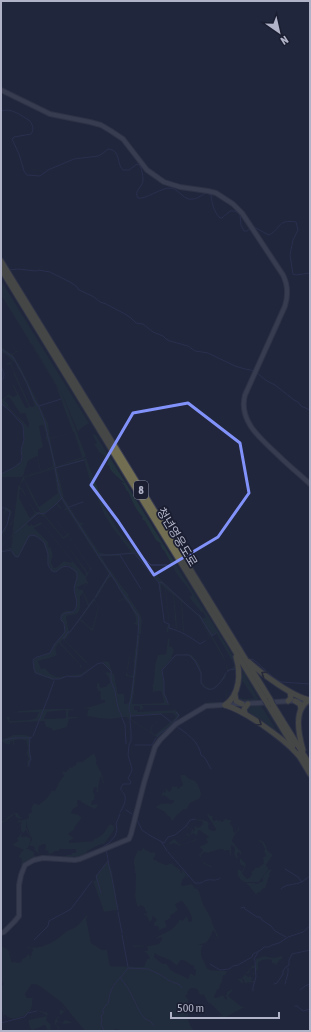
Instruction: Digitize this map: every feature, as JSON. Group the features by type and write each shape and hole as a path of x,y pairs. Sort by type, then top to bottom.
{"highway":[{"name":"청년영웅도로","path":"1,261 10,281 234,649 309,763"},
{"name":"청년영웅도로","path":"1,269 10,281 241,653 267,700"},
{"path":"234,649 239,670 239,677 234,697 236,701 242,704"},
{"path":"241,653 258,669 290,692 298,697 310,700"},
{"path":"288,701 291,698 290,692"},
{"path":"225,705 235,694"},
{"path":"309,763 302,746 299,731 299,720 301,710 305,703 310,700"},
{"path":"295,701 300,704 301,710"},
{"path":"245,713 244,709 248,704"},
{"path":"225,705 245,713 284,740 299,756"},
{"name":"청년영웅도로","path":"271,705 310,774"}],"main road":[{"path":"1,90 50,114 93,123 108,129 123,140 145,168 161,180 172,185 216,193 236,206 242,213 283,275 286,282 287,292 285,306 247,390 244,402 244,412 249,424 258,436 310,484"},
{"path":"1,933 14,922 18,916 19,886 21,875 26,865 34,860 43,858 80,859 129,839 156,744 176,724 203,707 310,700"}],"highlighted area":[{"path":"188,403 240,443 249,493 218,537 154,575 118,521 91,485 133,413"}],"shaded area":[{"path":"1,278 2,282 89,423 78,432 63,396 32,344 29,343 30,342 1,295"},
{"path":"4,282 165,544 74,397"},
{"path":"1,328 16,351 29,344 13,355 48,423 50,438 73,432 56,386 31,344 63,396 86,456 84,458 22,477 5,477 1,483 4,477 1,477 1,474 21,462 21,450 24,440 22,423 9,409 1,404 1,400 9,394 13,397 17,395 13,384 26,408 29,407 10,364 6,364 13,361 2,353 1,347 12,354 16,352","holes":["14,361 26,383 35,406 30,406 11,363","7,397 9,397 20,413 19,415 25,413 29,424 28,427 8,406 4,400","43,425 46,433 46,439 49,444 53,466 41,471 38,450 43,447 39,426","74,432 82,457 56,466 50,439","37,456 40,471 23,476 28,461"]},
{"path":"92,434 96,435 235,659 238,674 234,693 226,702 227,683 227,700 234,687 237,671 230,670 227,672 226,663 198,614 210,636 208,639 209,636 198,616 182,602 183,633 181,601 174,595 177,626 176,630 173,595 166,589 170,629 169,628 168,632 165,632 167,631 166,629 169,624 165,588 161,584 163,613 159,583 135,553 120,554 120,556 101,556 108,568 129,595 128,596 140,614 142,620 141,634 138,634 138,626 133,623 136,622 136,619 128,603 124,599 118,602 124,598 111,577 108,579 96,599 94,595 95,596 109,574 68,509 65,511 64,509 66,508 61,499 57,503 62,508 61,509 56,504 44,514 63,537 67,535 56,521 67,534 73,531 68,535 92,568 86,578 89,585 86,583 76,588 83,590 86,584 83,591 89,604 94,598 99,607 93,631 80,620 65,640 87,662 86,666 83,668 86,663 63,639 60,642 82,667 80,668 80,665 59,643 56,649 57,655 38,661 41,669 45,668 50,674 57,677 81,674 93,667 81,676 67,676 53,680 34,673 34,660 50,653 54,645 65,632 64,623 61,620 61,614 67,611 74,612 76,609 77,603 74,586 76,574 68,565 62,567 57,572 49,570 51,569 47,563 47,554 44,544 42,540 34,536 29,537 19,557 15,557 11,552 14,529 11,550 1,552 11,547 12,536 3,544 1,549 2,544 12,535 14,520 11,525 9,525 14,519 18,487 6,507 12,512 6,530 1,537 7,525 10,512 6,510 5,515 4,514 5,508 23,477 86,458 106,510 120,533 164,583 197,614 198,613 203,618 206,618 203,612 201,612 189,597 192,595 178,576 160,544 163,545 156,540 145,521 142,519 143,517 136,509 128,491 121,482 125,483 112,472 109,467 110,466 107,465 108,459 99,452 94,444 97,443","holes":["84,460 89,477 104,514 131,552 110,554 99,552 81,525 87,522 79,522 64,498 57,468","54,469 56,489 58,493 39,507 24,478","24,480 40,512 35,511 23,489 20,487 20,484","21,489 35,513 30,518 19,498","38,514 45,517 63,539 86,573 85,576 41,522 33,526 32,524 29,526 27,523","42,524 72,561 71,563 64,561 54,568 51,563 53,557 51,547 49,548 48,542 34,528","68,536 90,568 88,573 63,539","83,593 88,606 69,632 66,616 78,613 80,608 80,596","95,601 98,607 92,629 81,619","216,633 235,666 228,670 224,657 212,636"]},
{"path":"135,635 140,635 132,704 163,703 161,691 155,691 154,693 153,687 151,686 153,685 158,655 166,654 168,639 170,639 169,646 174,650 171,657 176,655 162,670 165,694 170,705 142,705 144,707 142,709 146,709 140,710 140,706 134,706 134,710 137,710 138,712 176,710 180,716 175,723 205,705 205,703 224,703 204,706 160,738 158,738 126,717 110,719 87,716 88,710 90,710 81,708 90,707 105,702 105,700 101,700 101,692 96,688 97,683 99,683 100,687 102,688 106,687 110,683 109,678 105,673 111,673 111,671 103,661 109,662 114,674 118,694 124,694 125,688 124,699 127,699 124,700 124,704 129,703 133,678 126,676 126,674 130,657 127,673 129,676 133,675 137,636","holes":["172,713 176,716 155,735 151,732 153,724 158,721 152,724 150,732 131,719 132,716"]},
{"path":"179,654 192,655 200,667 202,674 202,682 205,686 211,689 218,684 226,672 226,677 217,686 211,690 208,689 201,683 201,673 195,661 189,655"},
{"path":"240,666 285,740 244,674 260,702 240,703 235,698","holes":["240,681 243,682 254,698 244,699 238,697 236,692"]},
{"path":"247,705 261,705 282,739 244,710"},
{"path":"73,709 74,710 69,710 68,717 78,718 69,719 67,727 53,731 51,728 46,727 44,721 9,723 6,717 10,717 9,721 30,720 36,718 39,712 11,713 18,711","holes":["66,710 66,718 44,719 47,712"]},
{"path":"13,735 25,735 32,737 30,738 29,743 31,759 29,766 23,771 27,767 27,762 29,759 27,754 27,741 15,740 14,746 13,741 7,745 1,741"},
{"path":"94,753 97,761 96,763 101,772 105,785 100,777 99,792 96,792 97,788 95,787 93,791 95,795 91,805 98,804 94,809 79,800 77,801 78,806 73,809 71,813 79,815 81,819 74,828 75,829 68,834 74,838 69,841 69,843 93,841 102,835 110,824 114,826 114,830 104,844 87,851 88,855 78,859 64,858 67,855 76,853 76,849 59,849 59,851 49,855 48,851 45,850 46,845 44,844 39,846 38,851 41,855 34,850 35,848 33,846 29,846 32,839 27,827 26,819 29,818 28,814 32,812 31,808 34,803 39,805 51,791 55,791 59,782 64,776 63,771 67,772 69,767 72,768 77,762 82,762"},
{"path":"181,775 185,775 197,783 201,795 199,799 190,803 186,810 184,809 176,816 173,821 165,812 155,807 161,804 171,804 174,802 174,800 170,800 164,795 161,797 163,791 165,793 166,790 164,789 166,788 169,792 173,786 178,786 178,789 183,785"},
{"path":"14,813 18,813 20,816 19,817 22,818 19,819 15,814 1,823 1,821 4,821"},
{"path":"208,813 213,817 212,819 214,821 217,819 218,821 220,820 222,822 225,819 231,820 230,823 233,827 234,833 238,830 238,828 240,828 232,841 241,851 241,856 239,852 237,853 238,858 236,858 234,854 235,848 232,845 231,858 229,850 224,851 221,849 207,853 204,852 201,854 201,859 199,855 203,850 199,847 208,842 206,839 209,837 199,830 197,836 194,833 181,841 188,836 186,834 187,833 189,835 191,833 192,829 185,827 186,826 193,829 193,832 195,830 195,826 198,828 202,825 202,821 194,820 195,819 207,821 209,824 209,829 215,831 216,829 207,815"},
{"path":"19,819 20,821 26,819 26,827 31,839 28,848 26,849 29,849 35,853 35,858 41,857 23,867 21,865 22,859 20,857 19,858 19,856 24,850 12,845 18,841 17,837 21,834 18,832 20,831 22,834 21,836 30,837 26,830 23,833 21,831 20,825 22,822 17,823"},
{"path":"174,839 179,842 177,843 182,845 196,839 197,840 180,846 174,843 170,845 169,843"},
{"path":"258,841 264,842 267,848 266,849 273,855 266,865 268,870 259,882 244,882 239,878 237,873 238,869 242,871 244,867 240,863 240,858 246,864 242,873 247,879 250,877 252,874 251,872 255,868 258,868 264,863 262,858 266,856 264,851 265,849 262,843"},
{"path":"143,848 152,853 153,851 156,854 153,859 166,865 171,863 180,870 181,873 181,870 183,870 188,878 185,875 182,880 183,882 181,883 182,886 192,884 195,889 196,888 199,891 203,904 211,918 219,938 207,943 218,938 213,930 210,938 205,944 198,945 203,945 201,955 207,968 210,970 227,971 223,976 219,989 214,997 216,998 223,995 226,1000 227,998 225,995 227,995 227,992 232,989 228,996 242,1007 245,1007 222,1019 218,1014 222,1015 210,1003 209,1004 203,994 201,996 197,989 191,988 187,995 185,995 188,999 188,1007 190,1007 188,1019 194,1031 122,1031 116,1029 113,1031 85,1031 62,1003 40,986 43,989 38,985 32,984 25,994 27,998 33,998 31,1009 28,1014 13,1019 4,1015 4,1018 1,1009 1,987 4,984 1,980 1,946 10,952 12,956 12,958 9,953 12,963 14,961 17,963 21,962 22,959 29,954 31,961 30,956 33,949 27,947 33,948 48,944 77,926 87,915 86,918 91,943 102,950 107,950 110,966 144,967 147,959 150,959 144,951 148,951 147,946 134,946 136,947 134,948 133,945 148,946 159,944 162,939 161,937 156,938 172,929 180,919 182,921 187,916 189,922 192,921 190,913 182,901 175,904 178,910 170,916 171,918 165,921 167,927 157,931 159,929 158,926 154,926 154,923 157,920 153,916 151,922 149,921 147,916 144,915 144,913 146,914 147,912 145,911 145,908 141,905 140,907 137,906 135,896 136,873 134,859 138,850 141,851","holes":["154,953 170,960 178,967 177,965 181,960 194,966 194,969 196,970 195,976 182,968 191,974 188,979 173,972 167,964 163,964 154,957"]},
{"path":"202,860 206,864 213,866 210,869 210,867 204,864"},
{"path":"108,861 112,871 118,910 104,912 93,881 96,880 96,876"},
{"path":"270,869 272,870 269,874 270,875 265,888 256,895 246,883 256,884 263,881 262,879 264,875"},
{"path":"264,956 273,958 282,956 282,959 279,960 280,962 278,962 276,966 272,963 272,960 266,959 261,961 258,963 258,970 256,971 255,968 252,968 249,973 245,975 250,976 252,978 251,981 254,982 256,976 254,984 253,982 246,983 247,987 243,979 244,983 237,980 241,979 252,966 255,965 256,959"},
{"path":"38,1010 48,1013 46,1020 51,1025 50,1031 48,1031 45,1025 31,1031 32,1030 28,1020 47,1016"},
{"path":"60,1010 65,1011 61,1015 59,1013"},
{"path":"61,1015 57,1019 62,1023 65,1020 72,1022 65,1024 57,1022 56,1024 60,1028 59,1029 55,1024 57,1017"}],"waterway":[{"path":"1,111 12,111 30,121 32,124 33,129 31,134 14,137 12,139 19,154 24,171 27,175 40,176 48,170 74,159 98,156 108,149 117,154 123,170 129,170 137,164 140,166 143,182 137,191 138,198 145,197 167,188 174,189 184,197 190,199 195,199 207,193 211,195 214,208 220,218 230,211 235,211 240,215 241,225 244,231 251,228"},
{"path":"254,227 269,235 283,223 290,221 296,222 298,230 293,240 290,255 293,274 310,273"},
{"path":"8,270 18,269 50,272 70,282 79,290 94,297 100,302 125,314 136,323 143,324 153,332 170,341 188,346 195,351 208,353 235,366 254,371"},
{"path":"1,349 13,357 34,400 39,407 44,420 55,466"},
{"path":"1,367 4,374 4,378 1,381"},
{"path":"257,373 298,402 301,406 310,410"},
{"path":"39,406 61,399"},
{"path":"1,404 9,410 23,426 24,440 21,450 21,462 1,474"},
{"path":"55,468 84,460"},
{"path":"55,468 59,491 62,498 100,559 139,617 138,634"},
{"path":"15,533 37,514 44,514 62,498"},
{"path":"69,507 83,502"},
{"path":"1,534 7,525 10,512 5,508"},
{"path":"12,551 15,556 18,557 29,536 36,536 44,542 48,554 48,565 52,571 56,572 62,567 68,566 77,572 74,588"},
{"path":"1,552 11,550"},
{"path":"137,551 151,565 167,565"},
{"path":"134,553 159,583 162,582 198,615"},
{"path":"99,555 135,553"},
{"path":"120,555 141,589"},
{"path":"95,598 110,573"},
{"path":"159,583 164,622 169,624 169,628 200,644 205,641"},
{"path":"74,589 77,604 76,607 73,612 65,613 61,616 61,620 64,623 65,632 54,645 50,653 37,657 33,660 34,669 36,673 53,679 60,679 67,676 81,676 97,664 103,663 111,671 111,681 122,717"},
{"path":"63,638 68,632 70,632 94,599"},
{"path":"199,615 212,636 216,633"},
{"path":"130,720 131,716 129,706 132,695 138,635"},
{"path":"168,703 164,693 162,670 176,655 189,655 195,661 201,673 201,683 208,689 212,689 219,685 226,673"},
{"path":"251,660 254,660 281,682 310,684"},
{"path":"227,672 229,670 236,669"},
{"path":"33,736 54,681"},
{"path":"157,737 178,717 179,715 176,712"},
{"path":"132,716 161,714 171,722"},
{"path":"122,718 125,725 126,744"},
{"path":"120,812 124,805 125,798 121,788 123,784 130,784 131,782 128,778 132,769 128,755 131,741 130,721"},
{"path":"176,726 195,742 201,755 205,758 211,769"},
{"path":"29,766 31,759 30,738 32,737"},
{"path":"5,740 13,738 30,738"},
{"path":"135,745 152,745 156,738"},
{"path":"126,810 132,814"},
{"path":"104,848 104,846 115,836 117,830 116,824 120,814"},
{"path":"137,820 142,830 164,843 168,837 175,835 186,826 190,820 195,819"},
{"path":"161,841 167,851"},
{"path":"106,851 118,910"},
{"path":"168,852 174,859"},
{"path":"175,860 195,883 201,883 208,880 217,880 220,878"},
{"path":"101,893 96,876 108,861"},
{"path":"285,869 298,877 302,882"},
{"path":"281,889 287,885 303,881 310,876"},
{"path":"34,940 48,926 49,921 71,909 92,881"},
{"path":"241,908 244,907 257,917 260,917 275,931 286,937"},
{"path":"118,912 122,933"},
{"path":"210,964 220,970 229,969 252,957 253,954 264,947 269,947 279,943 288,937 303,932 310,926"},
{"path":"122,935 128,967"},
{"path":"274,984 277,983 283,974 283,971 289,965 289,960 292,954 310,950"},
{"path":"255,961 254,959 258,952"},
{"path":"253,991 256,977 255,962"},
{"path":"104,1031 101,1024 101,1016 104,1012 102,1011 108,1004 112,988 128,968 148,969 180,985 182,988"},
{"path":"285,984 288,968"},
{"path":"121,977 144,1018 151,1022 154,1026"},
{"path":"300,990 310,984"},
{"path":"295,1006 303,1011 310,1009"},
{"path":"1,1023 24,1017 28,1013 37,1011"}]}
